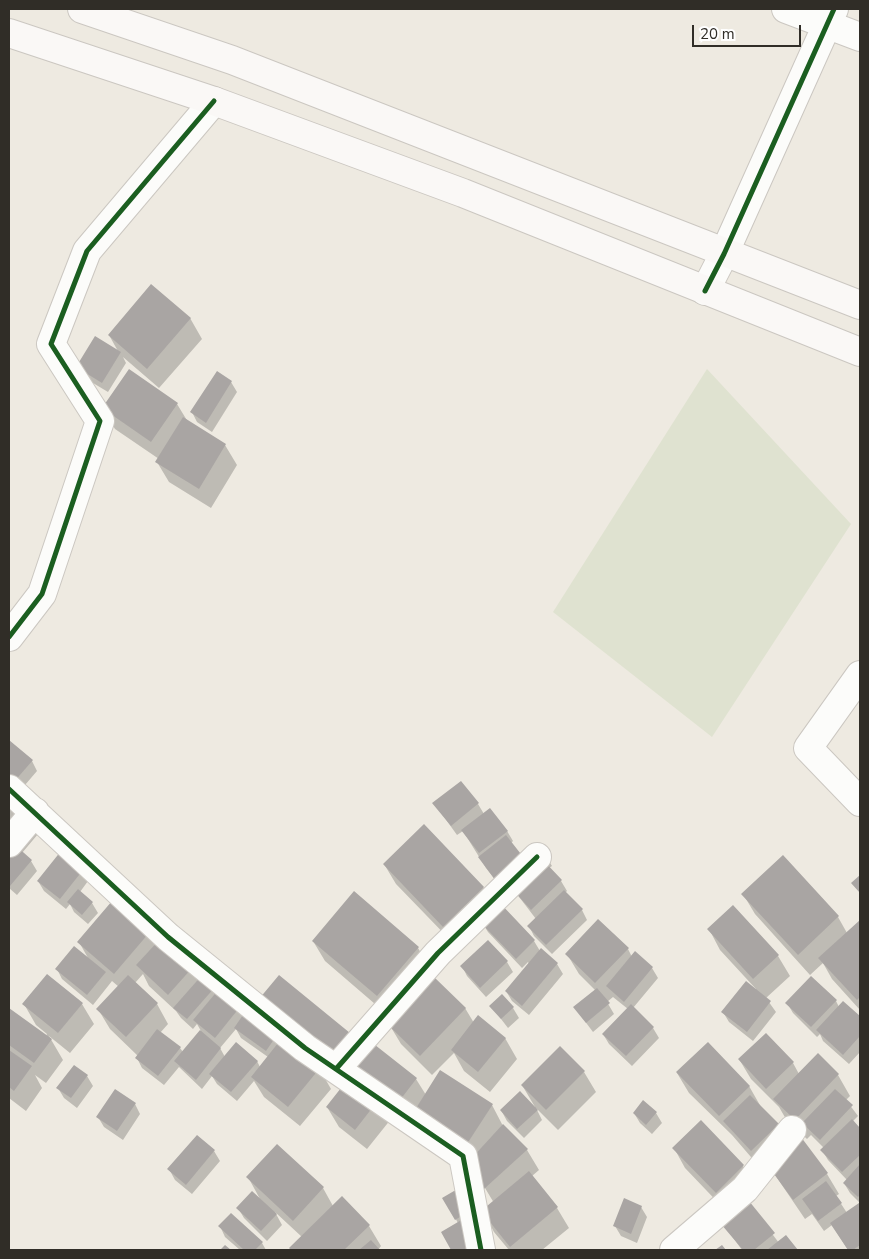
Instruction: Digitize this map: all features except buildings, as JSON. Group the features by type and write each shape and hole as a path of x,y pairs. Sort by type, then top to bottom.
{"main road":[{"path":"82,9 232,60 724,254 860,305"},
{"path":"9,33 214,101 463,193 860,352"}],"street":[{"path":"786,9 831,16 860,36"},
{"path":"705,291 724,254 831,16"},
{"path":"9,637 42,594 100,421 51,344 87,251 214,101"},
{"path":"860,675 808,748 860,802"},
{"path":"9,789 168,936 305,1048 463,1156 480,1250"},
{"path":"9,843 35,812"},
{"path":"336,1069 438,953 537,856"},
{"path":"674,1250 745,1189 792,1130"}],"green space":[{"path":"707,369 851,524 712,737 553,612"}],"cycle path":[{"path":"705,291 724,254 834,9"},
{"path":"9,637 42,594 100,421 51,344 87,251 214,101"},
{"path":"9,789 168,937 305,1048 463,1156 481,1250"},
{"path":"336,1069 438,953 537,857"}]}
